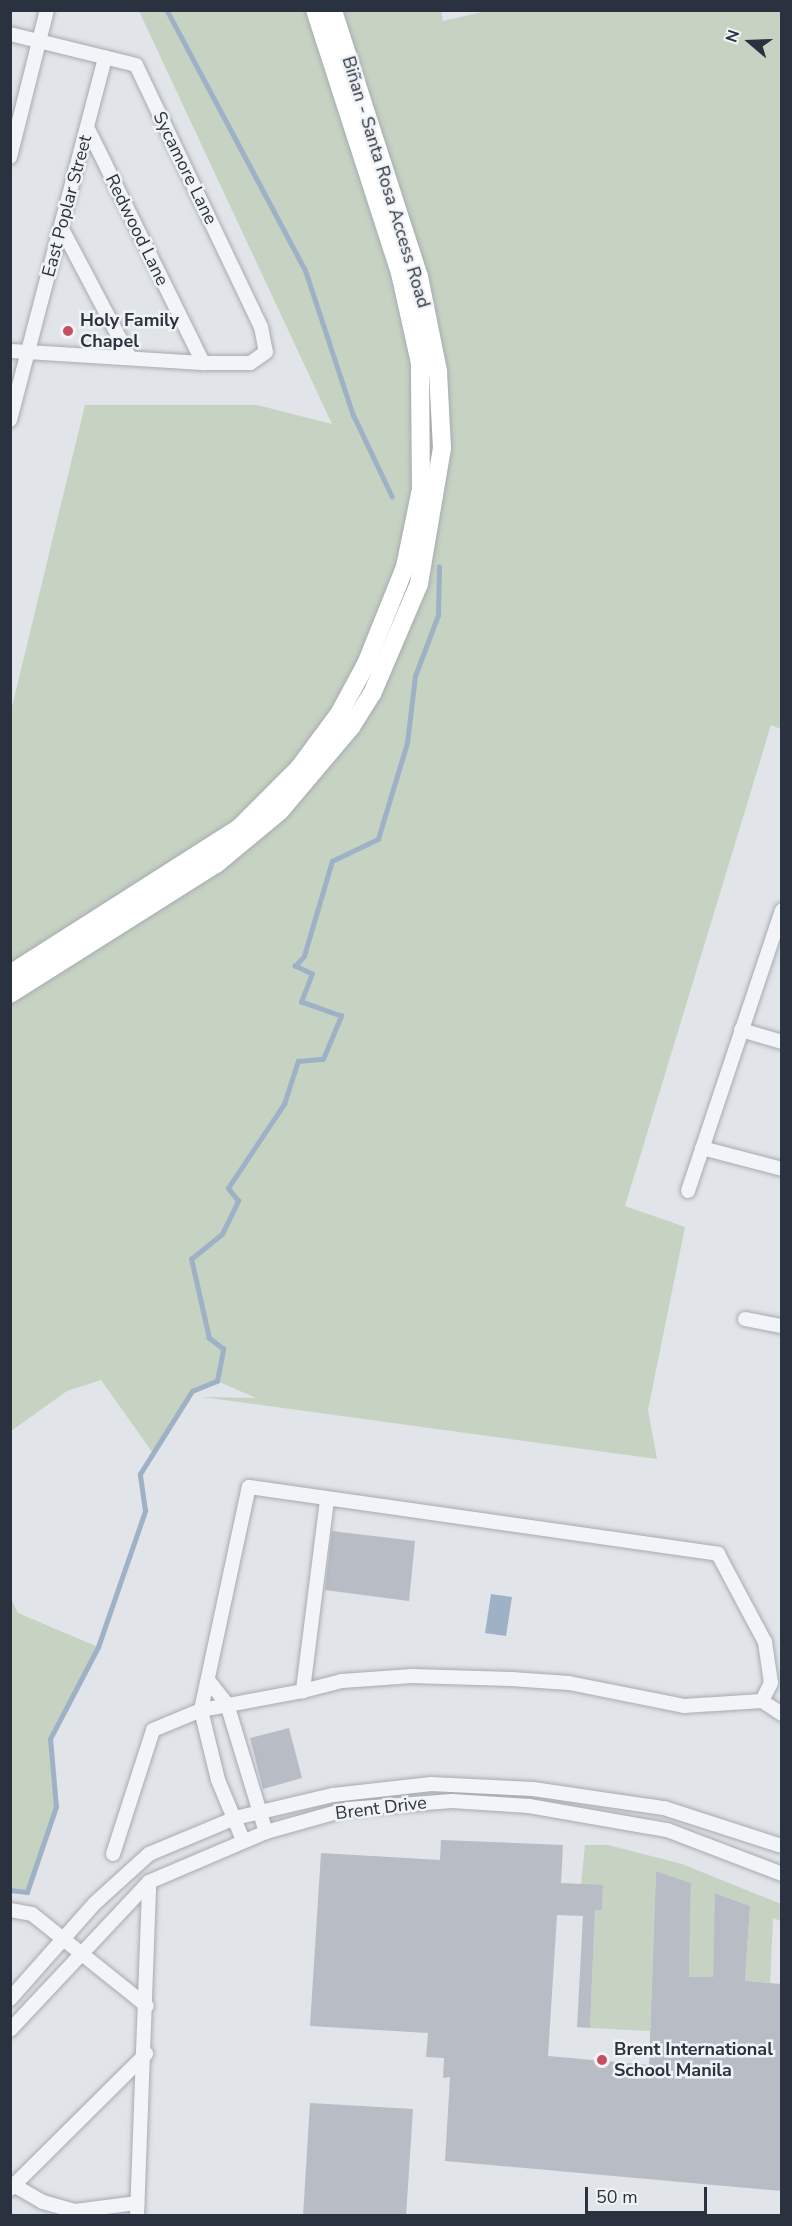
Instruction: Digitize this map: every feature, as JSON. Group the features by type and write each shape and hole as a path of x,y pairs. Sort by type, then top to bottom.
{"main road":[{"name":"Biñan - Santa Rosa Access Road","path":"315,10 344,71"},
{"name":"Biñan - Santa Rosa Access Road","path":"10,994 207,860 299,768 339,714 390,610 429,490 420,363 414,327 344,71 333,10"},
{"name":"Biñan - Santa Rosa Access Road","path":"10,974 207,860"}],"street":[{"path":"10,157 46,10"},
{"name":"Sycamore Lane","path":"10,34 135,65 261,327 266,352 260,360 203,363"},
{"name":"East Poplar Street","path":"10,420 62,230 105,57"},
{"name":"Redwood Lane","path":"88,129 203,363"},
{"path":"62,230 129,356"},
{"path":"10,351 27,354 129,356 203,363"},
{"path":"688,1191 780,919"},
{"path":"741,1030 782,1042"},
{"path":"702,1148 782,1169"},
{"path":"745,1319 782,1326"},
{"path":"243,1840 218,1780 201,1710 249,1487 327,1500 718,1554 765,1642 771,1683 762,1701"},
{"path":"303,1691 327,1500"},
{"path":"113,1854 153,1730 201,1710 227,1704 303,1691 342,1681 412,1676 569,1683 684,1706 762,1701 782,1714"},
{"path":"208,1680 227,1704 266,1832"},
{"name":"Brent Drive","path":"10,2000 64,1937 135,1863 235,1818 333,1795 431,1784 533,1789 664,1808 782,1846"},
{"path":"528,1806 533,1789"},
{"name":"Brent Drive","path":"10,2030 81,1951 149,1882 243,1840 348,1809 452,1801 528,1806 667,1830 782,1874"},
{"path":"741,1858 748,1836"},
{"path":"146,2054 12,2186 75,2211 137,2209 146,2054 149,1882"},
{"path":"10,1910 33,1914 147,2006"}],"green space":[{"path":"441,10 443,21 491,10 781,11 781,729 771,725 625,1206 685,1227 648,1410 657,1459 202,1397 256,1398 217,1381 192,1391 153,1453 101,1380 67,1391 11,1431 11,711 85,405 257,405 332,424 139,11"},
{"path":"11,1599 18,1613 98,1647 50,1739 56,1807 27,1892 11,1890"},
{"path":"585,1845 608,1845 682,1864 781,1904 781,1921 773,1918 770,1983 745,1981 750,1906 716,1893 713,1977 689,1977 691,1883 656,1871 650,2031 590,2028 595,1910 602,1910 603,1886 581,1885"}],"water":[{"path":"491,1594 512,1597 506,1636 485,1633"}],"building":[{"path":"332,1531 415,1541 409,1601 325,1590"},
{"path":"289,1728 302,1778 263,1789 250,1738"},
{"name":"Brent International School Manila","path":"441,1840 563,1845 561,1883 603,1885 602,1910 595,1910 590,2028 577,2027 583,1916 557,1915 548,2056 649,2065 656,1871 691,1883 689,1977 713,1977 715,1893 750,1906 745,1981 782,1984 782,2191 445,2161 450,2077 443,2078 444,2058 426,2057 428,2033 310,2026 321,1853 440,1860"},
{"path":"310,2103 413,2109 406,2216 303,2216"}],"waterway":[{"path":"167,10 305,269 353,414 392,496"},
{"path":"10,1890 27,1892 56,1807 50,1739 98,1647 145,1511 140,1474 192,1391 217,1381 223,1349 209,1338 191,1259 222,1234 238,1201 228,1188 284,1104 298,1061 323,1059 341,1016 301,1002 312,974 295,966 304,956 332,861 378,839 407,743 415,676 438,615 439,567"}],"place":[{"name":"Holy Family Chapel","path":"68,331"},
{"name":"Brent International School Manila","path":"602,2060"}]}
